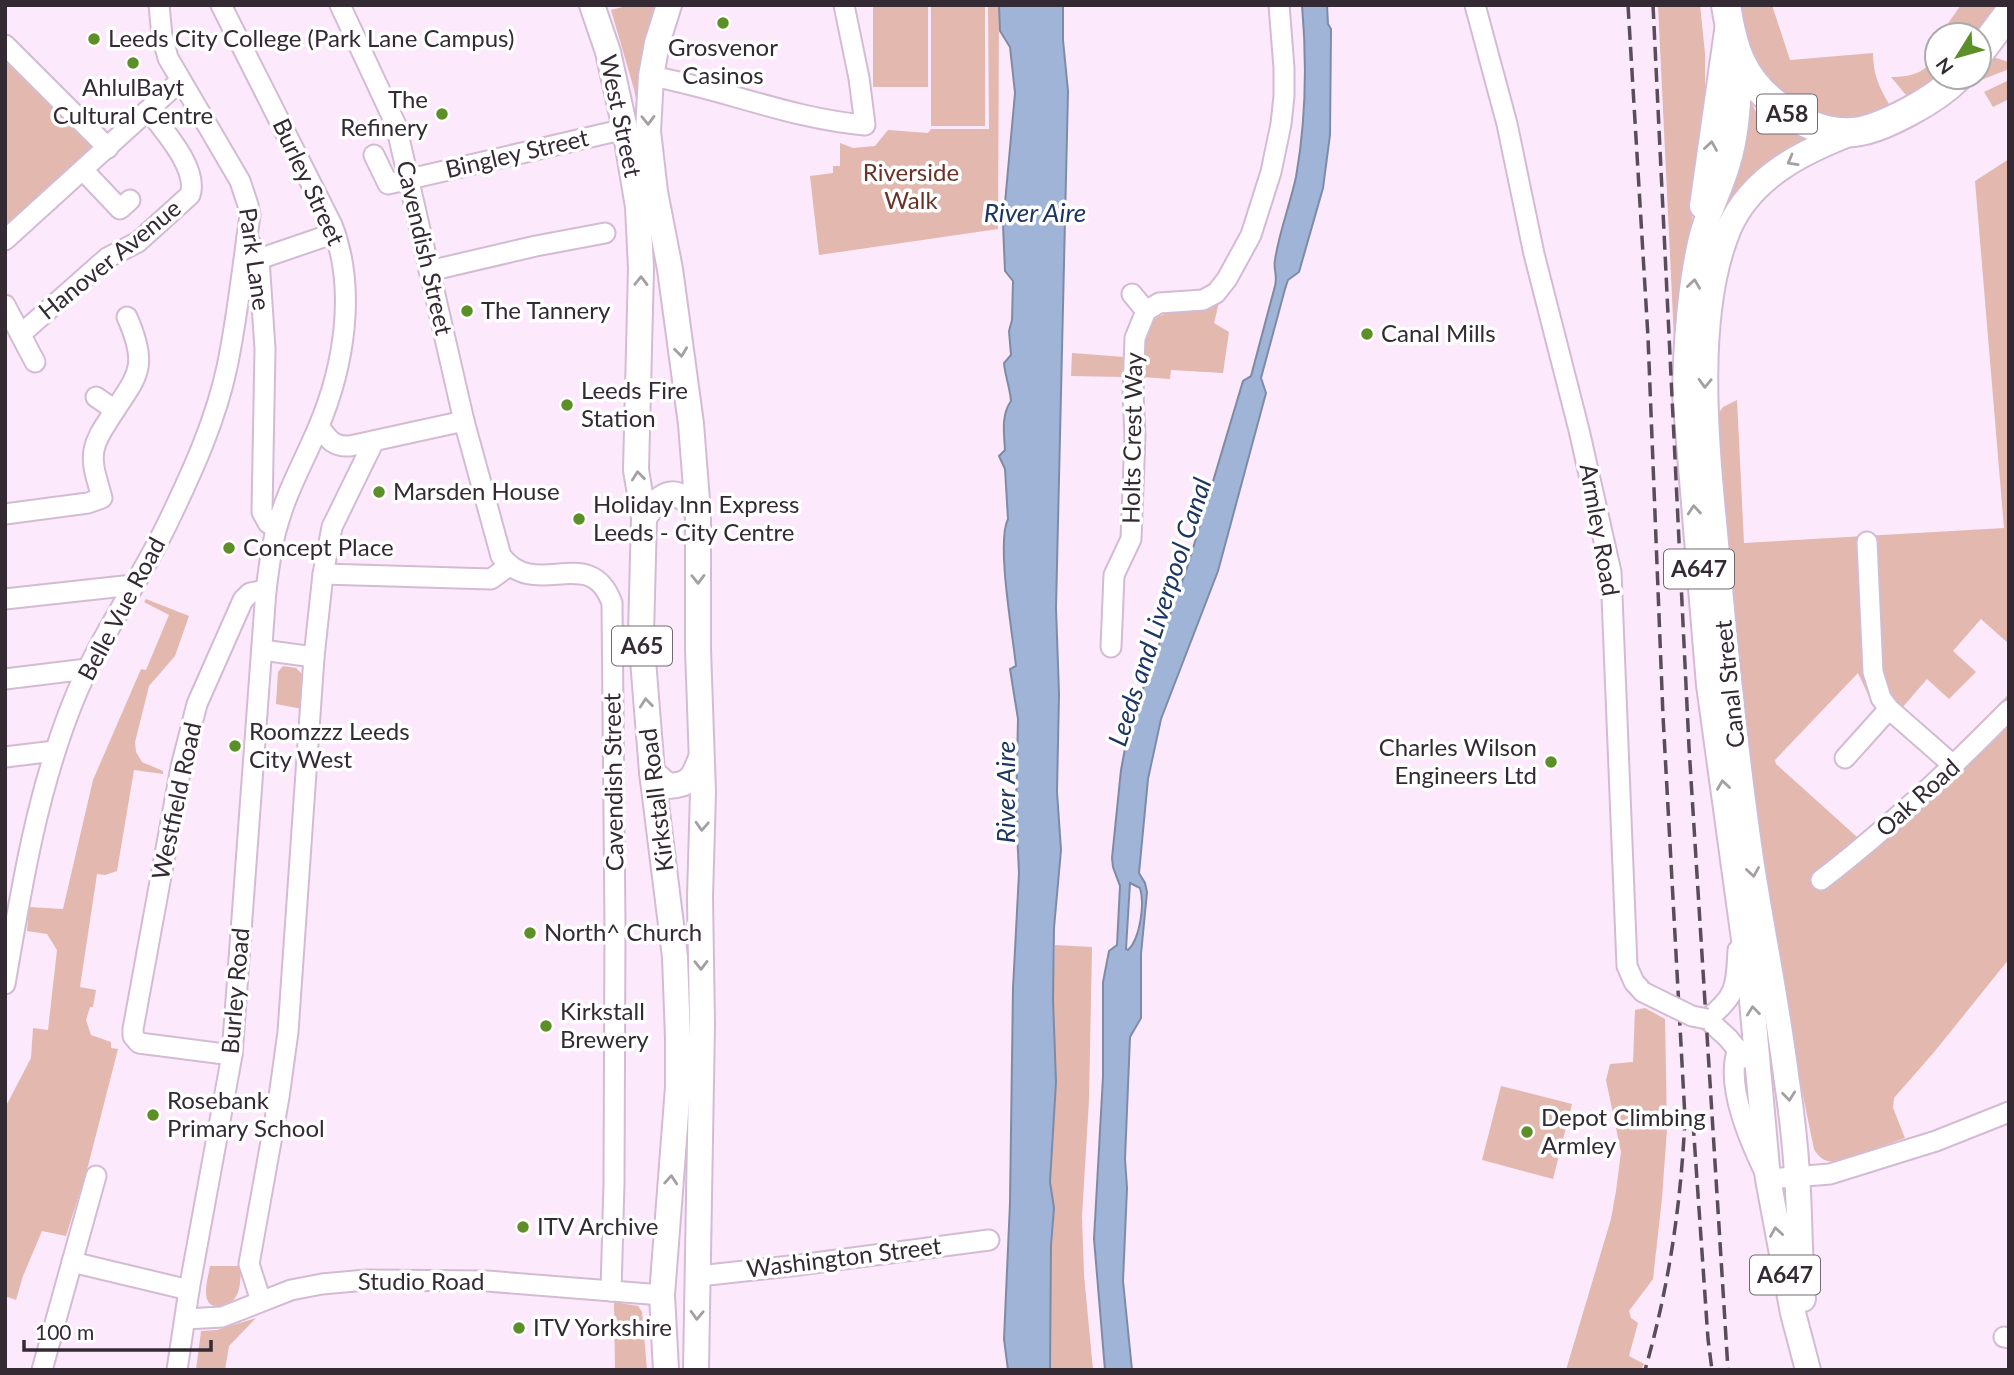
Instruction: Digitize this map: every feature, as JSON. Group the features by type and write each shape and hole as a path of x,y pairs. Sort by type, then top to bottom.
{"highway":[{"path":"1993,35 2009,13"},
{"name":"A58","path":"1727,14 1741,63 1758,89 1787,113 1816,126 1854,132 1905,113 1941,91"}],"main road":[{"name":"West Street","path":"592,5 608,52 625,129 634,177 639,229"},
{"name":"A65","path":"651,76 657,43 669,5"},
{"name":"A647","path":"1701,238 1703,195 1727,14"},
{"name":"Canal Street","path":"1741,63 1737,124 1729,162 1701,238 1693,283 1685,394 1709,685 1740,907 1759,1079"},
{"name":"Kirkstall Road","path":"651,76 648,101 650,151 691,424 698,513 698,649 703,799 696,1359"},
{"name":"Canal Street","path":"1797,1176 1787,1076 1751,859 1728,679 1712,499 1706,376 1717,266 1728,231 1738,211 1753,189 1774,171 1854,132"},
{"name":"Kirkstall Road","path":"639,229 641,295 636,470 644,518 641,635 652,772 673,935 678,1038 678,1087 662,1295 666,1364"},
{"path":"644,518 654,501 664,495 676,494 689,500 698,513"},
{"path":"652,772 668,786 679,786 692,780 701,758"},
{"name":"A647","path":"1759,1079 1768,1179 1790,1301 1809,1370"},
{"name":"A647","path":"1797,1176 1798,1236 1809,1370"},
{"path":"668,1218 677,1209 685,1206 699,1221"},
{"path":"666,1364 696,1359"}],"street":[{"name":"Park Lane","path":"159,5 162,36 168,58 240,181 250,215 247,237 259,259 265,349 262,512 268,523 276,528"},
{"name":"Burley Street","path":"221,5 335,233 344,273 337,375 319,426 276,528"},
{"name":"Cavendish Street","path":"341,5 396,125 464,421 501,556 509,566 520,573 535,576 581,573 597,578 608,591 612,603 615,951 611,1292"},
{"path":"651,76 836,123 865,125 859,78 844,5"},
{"path":"1132,294 1146,311 1159,303 1203,300 1216,293 1227,279 1251,235 1271,172 1281,124 1284,68 1279,5"},
{"name":"Armley Road","path":"1475,5 1507,124 1534,254 1580,430 1611,572 1627,966 1634,982 1643,992 1692,1016 1707,1020 1738,1049 1759,1079"},
{"path":"5,45 108,148"},
{"path":"5,240 180,81"},
{"name":"Hanover Avenue","path":"21,334 107,258 138,242 190,195 192,187 188,169 170,137 149,111"},
{"name":"Bingley Street","path":"408,179 625,129"},
{"path":"373,155 388,184 408,179"},
{"path":"83,170 120,209 130,200"},
{"path":"259,259 335,233"},
{"path":"429,271 605,233"},
{"name":"Belle Vue Road","path":"5,984 24,867 55,751 87,669 170,519 218,403 233,337 247,237"},
{"path":"5,305 35,362"},
{"name":"Holts Crest Way","path":"1111,647 1114,575 1131,539 1135,338 1146,311"},
{"path":"5,514 88,503 109,497 93,467 94,449 96,440 136,379 140,356 135,336 125,316"},
{"path":"96,397 115,410"},
{"path":"319,426 332,444 340,447 464,421"},
{"path":"261,1301 248,1264 279,1097 288,1032 314,657 323,574 332,527 374,441"},
{"name":"Burley Road","path":"177,1370 232,1055 266,590 276,528"},
{"path":"1867,542 1873,672 1881,698 1889,709 1954,766"},
{"path":"323,574 491,579 509,566"},
{"path":"5,599 133,585"},
{"name":"Westfield Road","path":"232,1055 139,1043 133,1036 181,767 197,704 243,600 250,593 266,590"},
{"path":"262,650 314,657"},
{"path":"5,679 87,669"},
{"path":"1845,758 1889,709"},
{"name":"Oak Road","path":"1821,880 1875,837 1954,766 2009,710"},
{"path":"5,757 55,751"},
{"path":"1707,1020 1724,1006 1736,987 1740,907"},
{"path":"1738,1049 1734,1059 1735,1078 1745,1132 1768,1179 1830,1174 1937,1141 2009,1112"},
{"path":"42,1370 96,1176"},
{"name":"Washington Street","path":"699,1276 989,1240"},
{"path":"72,1262 189,1290"},
{"name":"Studio Road","path":"185,1319 222,1317 291,1290 366,1280 487,1281 662,1295"}],"green space":[{"path":"630,5 665,5 642,130 634,89 611,10"},
{"path":"873,5 928,5 928,87 873,87"},
{"path":"931,5 985,5 985,126 931,126"},
{"name":"Riverside Walk","path":"988,5 999,5 998,229 819,255 810,176 833,173 833,166 840,166 840,143 853,148 875,146 888,130 928,133 931,129 989,129"},
{"path":"1658,5 1700,5 1705,53 1705,113 1675,359"},
{"path":"1739,5 1772,5 1790,60 1873,53 1877,80 1889,104 1861,117 1842,118 1805,112 1776,91 1750,55"},
{"path":"1961,5 2000,5 1989,21 1950,21"},
{"path":"1993,57 2009,62 2009,69 1993,75"},
{"path":"5,61 93,147 5,225"},
{"path":"1923,69 1923,88 1913,95 1906,95 1891,77 1905,76"},
{"path":"2009,80 2009,99 1993,107 1984,92 1993,91 1993,88"},
{"path":"1746,94 1759,116 1773,129 1815,135 1719,221 1746,142"},
{"path":"2009,159 2009,644 1981,619 1953,651 1976,672 1949,699 1927,679 1889,723 1873,705 1858,673 1775,760 1776,764 1857,837 1899,803 2009,694 2009,959 1894,1098 1893,1108 1905,1138 1836,1162 1829,1161 1820,1157 1814,1149 1795,1057 1766,887 1723,546 1718,414 1723,407 1737,400 1744,543 2004,528 1975,181"},
{"path":"1220,298 1214,323 1229,332 1223,373 1171,370 1170,379 1142,377 1143,348 1152,322 1169,313 1193,312 1205,308"},
{"path":"1072,353 1125,357 1124,377 1071,376"},
{"path":"146,599 189,616 175,656 149,686 135,742 136,752 142,762 163,771 163,774 134,770 117,871 105,875 97,874 80,987 96,990 93,1007 90,1007 86,1020 91,1035 111,1042 111,1048 118,1049 88,1166 66,1236 42,1231 16,1300 5,1296 5,1108 31,1058 33,1028 48,1030 57,950 47,934 27,931 29,907 63,909 93,780 141,669 146,670 169,615 144,602"},
{"path":"283,666 296,668 302,674 302,709 276,704 278,672"},
{"path":"1055,945 1092,947 1089,1100 1082,1216 1084,1275 1093,1370 1050,1370 1054,1208 1050,1182 1056,1082 1053,1000"},
{"path":"1645,1008 1665,1019 1667,1129 1653,1279 1629,1311 1631,1318 1638,1323 1629,1356 1644,1364 1641,1370 1566,1370 1611,1219 1616,1191 1621,1152 1606,1080 1610,1064 1633,1062 1635,1010"},
{"name":"Depot Climbing Armley","path":"1501,1086 1572,1104 1553,1179 1482,1160"},
{"path":"210,1266 242,1266 235,1298 220,1306 213,1306 207,1298 206,1285"},
{"path":"614,1302 638,1306 642,1312 647,1370 615,1370"},
{"path":"256,1318 229,1346 225,1370 196,1370 201,1331 217,1330"}],"water":[{"name":"River Aire","path":"999,5 1063,5 1068,91 1056,608 1059,694 1057,792 1061,850 1054,928 1056,1082 1050,1182 1054,1208 1050,1370 1008,1370 1004,1339 1010,1203 1013,988 1019,873 1016,810 1018,719 1010,669 1016,666 1004,568 1008,519 1005,469 999,456 1005,450 1004,418 1011,401 1004,363 1011,355 1009,331 1012,320 1013,281 1005,271 1003,225 1015,93 1010,47 1000,31"},
{"path":"1302,5 1327,5 1328,24 1331,29 1330,135 1323,188 1299,272 1288,280 1285,289 1261,378 1266,393 1218,571 1161,719 1148,779 1139,873 1147,892 1141,954 1141,1018 1130,1037 1125,1159 1127,1188 1123,1281 1132,1370 1105,1370 1094,1239 1103,1077 1103,982 1109,951 1117,945 1120,886 1112,858 1121,770 1129,727 1188,565 1243,381 1251,376 1275,286 1277,250 1296,177 1302,134 1305,91","holes":["1130,883 1140,888 1140,921 1136,938 1128,950"]}],"railway":[{"path":"1628,5 1648,337 1663,716 1685,1118 1672,1245 1661,1308 1645,1370"},
{"path":"1653,5 1689,747 1728,1370"},
{"path":"1693,1122 1712,1370"}],"place":[{"name":"Grosvenor Casinos","path":"723,23"},
{"name":"Leeds City College (Park Lane Campus)","path":"94,39"},
{"name":"AhlulBayt Cultural Centre","path":"133,63"},
{"name":"The Refinery","path":"442,114"},
{"name":"The Tannery","path":"467,311"},
{"name":"Canal Mills","path":"1367,334"},
{"name":"Leeds Fire Station","path":"567,405"},
{"name":"Marsden House","path":"379,492"},
{"name":"Holiday Inn Express Leeds - City Centre","path":"579,519"},
{"name":"Concept Place","path":"229,548"},
{"name":"Roomzzz Leeds City West","path":"235,746"},
{"name":"Charles Wilson Engineers Ltd","path":"1551,762"},
{"name":"North^ Church","path":"530,933"},
{"name":"Kirkstall Brewery","path":"546,1026"},
{"name":"Rosebank Primary School","path":"153,1115"},
{"name":"Depot Climbing Armley","path":"1527,1132"},
{"name":"ITV Archive","path":"523,1227"},
{"name":"ITV Yorkshire","path":"519,1328"}],"water label":[{"name":"Leeds and Liverpool Canal","path":"1160,612"}]}
